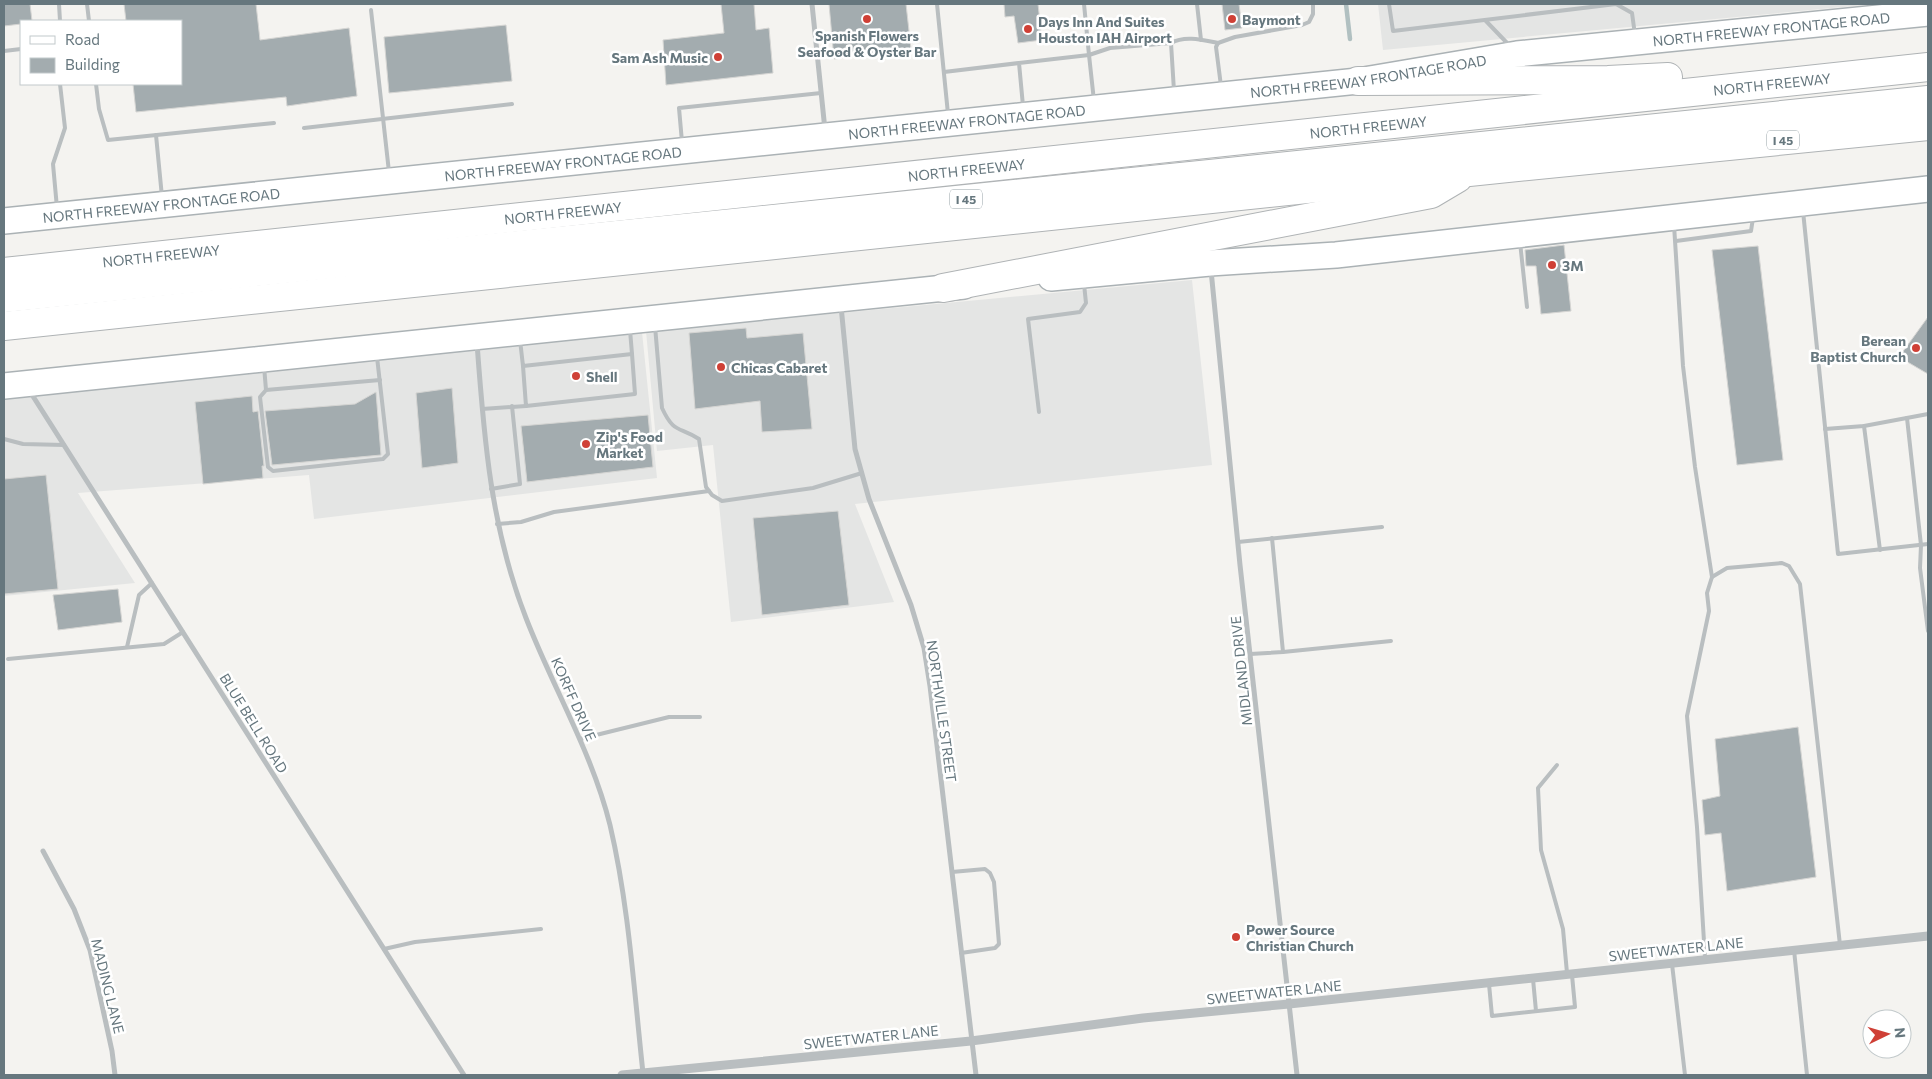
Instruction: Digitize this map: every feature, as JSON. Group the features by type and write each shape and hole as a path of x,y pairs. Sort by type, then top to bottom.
{"highway":[{"path":"1358,81 1608,80 1928,67"},
{"name":"NORTH FREEWAY","path":"4,272 1928,67"},
{"name":"NORTH FREEWAY","path":"4,298 1928,100"},
{"name":"I 45","path":"4,326 1469,172 1928,126"},
{"path":"943,288 1431,194 1469,172"}],"main road":[{"name":"NORTH FREEWAY FRONTAGE ROAD","path":"4,221 1358,81 1517,54 1852,16 1928,13"},
{"path":"14,384 943,288 1210,263 1336,255 1519,235 1674,229 1754,209 1928,189"}],"street":[{"path":"812,4 826,137"},
{"name":"MIDLAND DRIVE","path":"1210,263 1238,542 1297,1075"},
{"name":"NORTHVILLE STREET","path":"841,299 855,449 869,499 911,605 924,648 976,1075"},
{"name":"KORFF DRIVE","path":"476,337 491,488 506,560 526,619 587,755 612,835 624,903 643,1073"},
{"name":"BLUE BELL ROAD","path":"14,384 64,445 464,1075"},
{"name":"MADING LANE","path":"43,851 74,909 90,950 112,1051 115,1075"},
{"name":"SWEETWATER LANE","path":"622,1075 971,1040 1143,1018 1533,979 1928,936"}],"lane":[{"path":"59,4 60,20"},
{"path":"87,4 89,20"},
{"path":"938,4 950,124"},
{"path":"1084,4 1094,109"},
{"path":"1197,4 1201,40"},
{"path":"944,72 1090,55 1110,48 1171,44 1176,40 1190,38 1218,43 1235,37 1302,25 1309,22 1313,14 1313,4"},
{"path":"1389,4 1393,31 1616,4 1632,13 1635,34 1634,42"},
{"path":"371,10 390,182"},
{"path":"1485,20 1517,54"},
{"path":"1218,43 1216,47 1222,95"},
{"path":"1171,44 1175,100"},
{"path":"4,51 20,49"},
{"path":"1019,63 1024,116"},
{"path":"58,215 53,164 64,128 60,85"},
{"path":"96,85 99,109 108,140 274,123"},
{"path":"682,152 679,108 821,93"},
{"path":"304,128 512,104"},
{"path":"156,135 162,204"},
{"path":"1802,203 1838,554 1928,544"},
{"path":"1674,229 1683,366 1695,467 1712,577 1707,593 1710,611 1687,716 1706,960"},
{"path":"1519,235 1527,307"},
{"path":"1039,412 1028,319 1080,312 1086,303 1083,275"},
{"path":"655,318 662,408 668,420 675,428 699,439 706,487 712,495 722,501 813,488 862,472"},
{"path":"482,409 636,394 629,321"},
{"path":"519,333 526,406"},
{"path":"264,359 266,390 260,397 268,466 272,471 384,459 388,454 376,347"},
{"path":"522,366 632,354"},
{"path":"266,390 380,380"},
{"path":"491,488 520,484 512,406"},
{"path":"1825,429 1864,426 1928,414"},
{"path":"1907,418 1921,545 1920,568 1928,632"},
{"path":"1864,426 1880,550"},
{"path":"4,439 23,444 64,445"},
{"path":"497,524 521,522 554,512 709,491"},
{"path":"1238,542 1382,527"},
{"path":"1272,538 1283,652"},
{"path":"1712,577 1727,568 1782,563 1789,566 1800,584 1840,945"},
{"path":"126,647 139,595 152,583"},
{"path":"8,659 164,644 183,632"},
{"path":"1250,654 1391,641"},
{"path":"580,739 669,717 700,717"},
{"path":"1489,983 1492,1016 1575,1007 1563,929 1540,850 1538,788 1557,765"},
{"path":"952,872 986,869 994,882 999,944 995,948 961,953"},
{"path":"384,949 415,942 541,929"},
{"path":"1794,950 1807,1075"},
{"path":"1672,964 1684,1075"},
{"path":"1533,979 1536,1011"}],"shaded area":[{"path":"1378,4 1875,4 1383,50"},
{"path":"1192,280 1212,465 855,504 894,602 731,622 713,445 657,451 646,331"},
{"path":"642,332 657,478 314,519 309,475 78,493 135,583 4,596 4,398"}],"building":[{"path":"4,4 30,4 32,20 20,20 20,24 4,26"},
{"path":"124,4 256,4 260,40 349,28 357,96 287,106 286,97 136,112 133,85 182,85 182,20 126,20"},
{"name":"Sam Ash Music","path":"721,4 754,4 756,30 769,28 773,73 666,85 663,40 724,33"},
{"path":"829,4 906,4 911,49 834,59"},
{"name":"Days Inn And Suites Houston IAH Airport","path":"1004,4 1038,4 1042,40 1018,43 1014,16 1005,17"},
{"name":"Baymont","path":"1222,4 1239,4 1242,28 1225,30"},
{"path":"506,25 512,81 389,93 384,37"},
{"path":"1564,245 1571,311 1541,314 1536,266 1526,266 1525,250"},
{"path":"1758,246 1783,460 1737,465 1712,250"},
{"name":"Berean Baptist Church","path":"1928,317 1928,374 1899,357"},
{"path":"746,328 747,338 803,333 812,429 762,432 760,401 695,409 689,333"},
{"path":"452,388 458,463 422,468 416,393"},
{"path":"376,392 381,455 272,465 265,411 355,404"},
{"path":"252,396 253,412 258,411 264,466 262,466 263,478 203,484 195,402"},
{"path":"648,415 653,467 527,482 521,426"},
{"path":"46,475 58,589 4,594 4,479"},
{"path":"838,511 849,605 762,615 753,518"},
{"path":"118,589 122,622 58,630 53,595"},
{"path":"1798,727 1816,877 1727,891 1721,833 1705,835 1702,800 1720,796 1715,739"}],"waterway":[{"path":"1346,4 1350,39"}],"place":[{"name":"Spanish Flowers Seafood & Oyster Bar","path":"867,19"},
{"name":"Baymont","path":"1232,19"},
{"name":"Days Inn And Suites Houston IAH Airport","path":"1028,29"},
{"name":"Sam Ash Music","path":"718,57"},
{"name":"3M","path":"1552,265"},
{"name":"Berean Baptist Church","path":"1916,348"},
{"name":"Chicas Cabaret","path":"721,367"},
{"name":"Shell","path":"576,376"},
{"name":"Zip's Food Market","path":"586,444"},
{"name":"Power Source Christian Church","path":"1236,937"}]}
